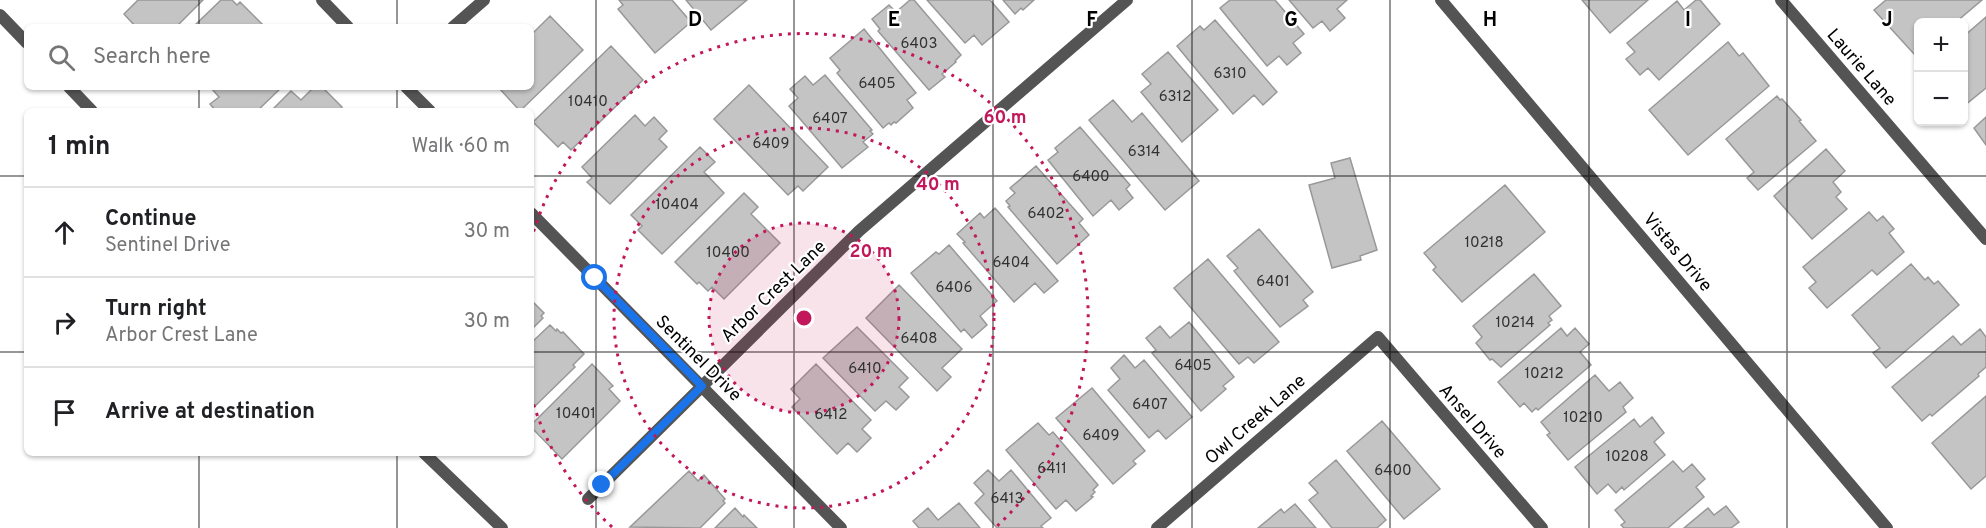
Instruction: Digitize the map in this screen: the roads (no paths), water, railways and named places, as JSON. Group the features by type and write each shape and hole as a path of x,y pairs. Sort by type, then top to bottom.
{"street":[{"path":"322,0 345,24"},
{"path":"456,24 484,0"},
{"name":"Arbor Crest Lane","path":"588,499 868,224 1127,0"},
{"name":"Vistas Drive","path":"1441,0 1887,528"},
{"name":"Laurie Lane","path":"1781,0 1986,240"},
{"path":"0,15 24,40"},
{"path":"72,90 89,108"},
{"path":"409,90 427,108"},
{"name":"Sentinel Drive","path":"534,216 842,528"},
{"name":"Owl Creek Lane","path":"1156,528 1378,337"},
{"name":"Ansel Drive","path":"1378,337 1542,528"},
{"path":"427,456 502,528"}]}
